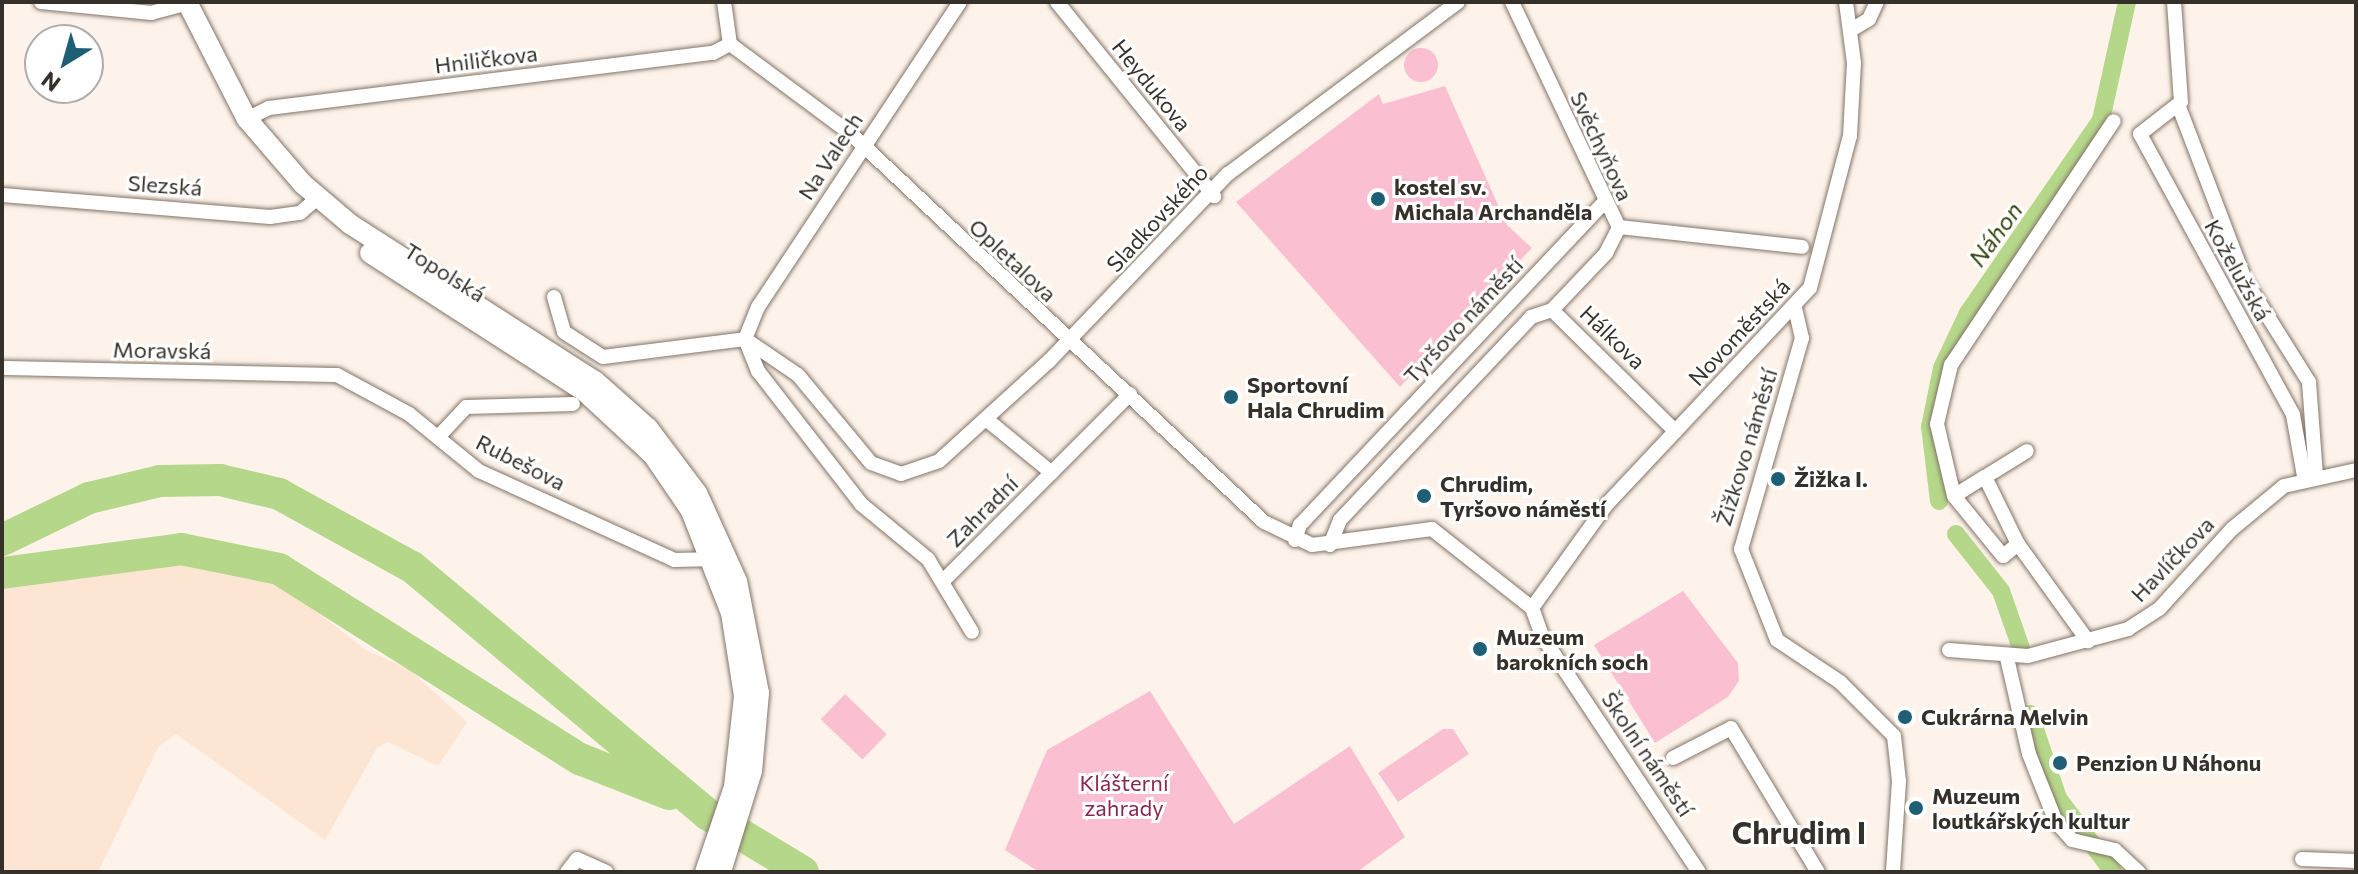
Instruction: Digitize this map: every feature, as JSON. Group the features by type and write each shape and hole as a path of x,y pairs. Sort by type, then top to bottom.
{"street":[{"path":"41,2 151,13 183,4"},
{"path":"724,2 730,44"},
{"name":"Na Valech","path":"745,339 758,307 960,2"},
{"name":"Heydukova","path":"1057,2 1214,196"},
{"name":"Sladkovského","path":"745,339 798,375 871,463 901,474 939,461 1069,341 1214,196 1228,174 1292,123 1458,2"},
{"name":"Svěchyňova","path":"1512,2 1603,203 1619,227 1802,247"},
{"name":"Novoměstská","path":"1532,608 1591,522 1795,308 1825,251 1846,161 1851,30 1846,2"},
{"path":"1851,30 1869,19 1877,2"},
{"name":"Koželužská","path":"2174,2 2179,107 2245,280 2309,382 2310,476"},
{"name":"Topolská","path":"183,4 247,119 314,202"},
{"name":"Topolská","path":"183,4 231,114 314,202 620,421 673,483 720,558"},
{"name":"Hniličkova","path":"247,119 269,108 713,53 730,44"},
{"name":"Opletalova","path":"730,44 863,147 1264,522 1295,540"},
{"name":"Koželužská","path":"2179,107 2140,130 2293,415 2310,476"},
{"path":"2018,544 2003,556 1951,490 1937,409 1956,352 2114,121"},
{"name":"Slezská","path":"2,195 270,217 314,202"},
{"name":"Tyršovo náměstí","path":"1295,540 1300,525 1603,203"},
{"path":"1330,545 1340,520 1531,317 1552,310 1606,253 1619,227"},
{"path":"554,297 564,332 603,357 745,339 758,371 811,430 861,504 920,549 944,580 972,632"},
{"name":"Žižkovo náměstí","path":"1795,308 1802,338 1747,517 1741,549 1760,611 1786,649 1819,667 1879,716 1897,745 1893,872"},
{"name":"Hálkova","path":"1552,310 1675,431"},
{"name":"Moravská","path":"2,368 321,372"},
{"name":"Rubešova","path":"321,372 369,389 440,435 469,465 621,537 685,563 720,558"},
{"name":"Zahradní","path":"944,580 1130,394"},
{"path":"440,435 466,407 573,404"},
{"name":"Zahradní","path":"986,419 1052,473"},
{"path":"1951,490 1985,477 2027,451"},
{"name":"Havlíčkova","path":"2017,657 2088,641 2151,615 2239,522 2310,476 2356,470"},
{"path":"1985,477 2018,544 2088,641"},
{"name":"Školní náměstí","path":"1295,540 1330,545 1432,529 1532,608 1542,636 1696,870"},
{"path":"711,870 740,791 744,696 736,633 720,558"},
{"path":"1949,650 2017,657 2043,794 2076,842 2103,845 2139,872"},
{"path":"1673,758 1729,726 1818,872"},
{"path":"567,872 581,859 606,872"},
{"path":"2302,859 2356,861"}],"shaded area":[{"path":"140,557 196,561 285,587 366,650 410,670 467,722 438,766 388,742 377,748 325,840 176,734 159,746 98,872 2,872 2,571"}],"green space":[{"path":"1421,48 1433,53 1438,65 1433,77 1421,82 1409,77 1404,65 1409,53"},
{"path":"1445,86 1507,225 1532,248 1400,387 1236,202 1379,94 1383,104"},
{"path":"1683,591 1738,663 1739,681 1728,697 1655,743 1594,645"},
{"name":"Klášterní zahrady","path":"1150,691 1234,824 1350,746 1405,837 1357,872 1039,872 1005,850 1047,750"},
{"path":"845,694 887,734 862,759 821,719"},
{"path":"1443,729 1453,729 1469,754 1398,802 1378,773"}],"waterway":[{"name":"Náhon","path":"1939,501 1930,427 1942,368 1968,313 2101,120 2127,2"},
{"path":"2,540 89,498 160,481 220,480 279,494 412,567 707,814 803,872"},
{"name":"Náhon","path":"1956,534 2001,591 2021,648"},
{"path":"2,573 181,549 279,569 580,759 669,794"},
{"name":"Náhon","path":"2030,714 2058,798 2113,872"}],"place":[{"name":"kostel sv. Michala Archanděla","path":"1378,199"},
{"name":"Sportovní Hala Chrudim","path":"1231,397"},
{"name":"Žižka I.","path":"1778,479"},
{"name":"Chrudim, Tyršovo náměstí","path":"1424,496"},
{"name":"Muzeum barokních soch","path":"1480,649"},
{"name":"Cukrárna Melvin","path":"1905,717"},
{"name":"Penzion U Náhonu","path":"2060,763"},
{"name":"Muzeum loutkářských kultur","path":"1916,808"}],"district":[{"name":"Chrudim I","path":"1799,832"}]}
